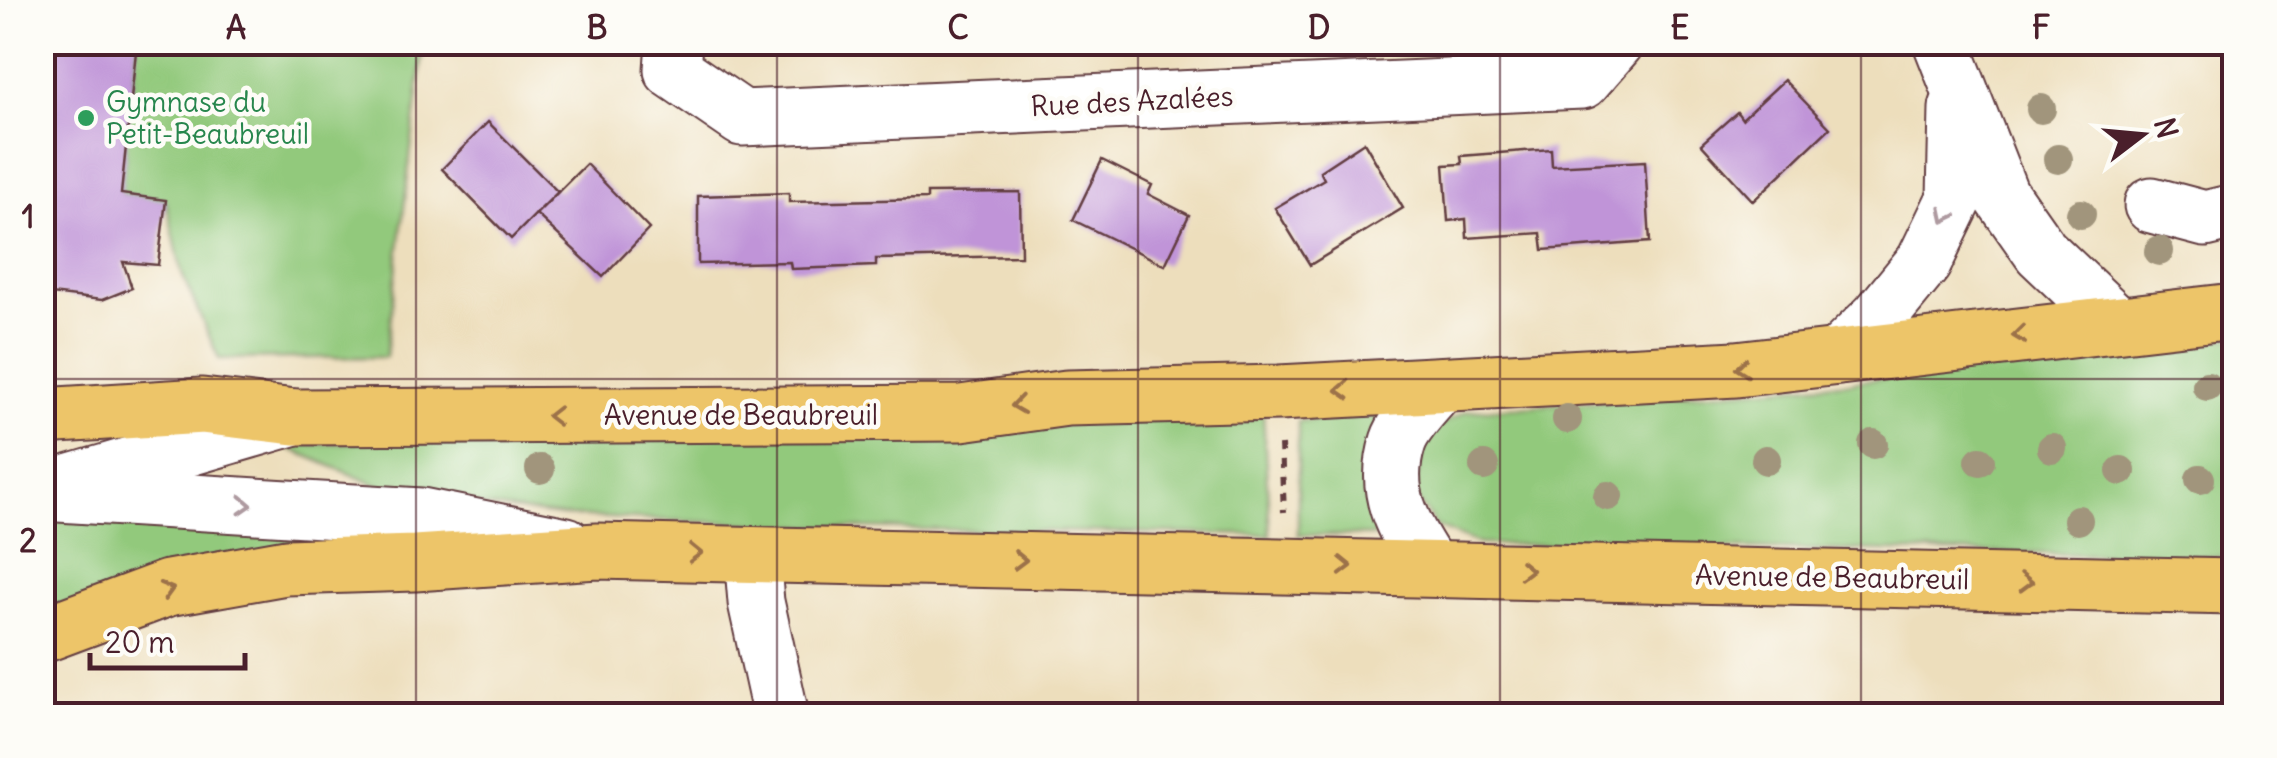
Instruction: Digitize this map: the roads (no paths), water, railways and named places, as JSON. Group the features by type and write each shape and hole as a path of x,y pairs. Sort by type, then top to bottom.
{"main road":[{"name":"Avenue de Beaubreuil","path":"42,416 202,406 295,417 961,413 1067,398 1279,394 1736,369 2234,311"},
{"name":"Avenue de Beaubreuil","path":"42,636 168,588 286,567 597,551 2234,587"}],"street":[{"name":"Rue des Azalées","path":"674,42 672,70 742,118 1582,81 1616,43"},
{"path":"1949,64 2001,194 2041,252 2116,323"},
{"path":"1838,356 1879,317 1924,262 1954,198 1949,64"},
{"path":"2152,204 2205,219 2234,212"},
{"path":"1428,568 1408,535 1391,492 1398,440 1440,385"},
{"path":"42,492 295,417"},
{"name":"Avenue de Beaubreuil","path":"42,492 421,516 597,551"},
{"path":"752,555 756,602 780,716"}],"place":[{"name":"Gymnase du Petit-Beaubreuil","path":"86,118"}]}
